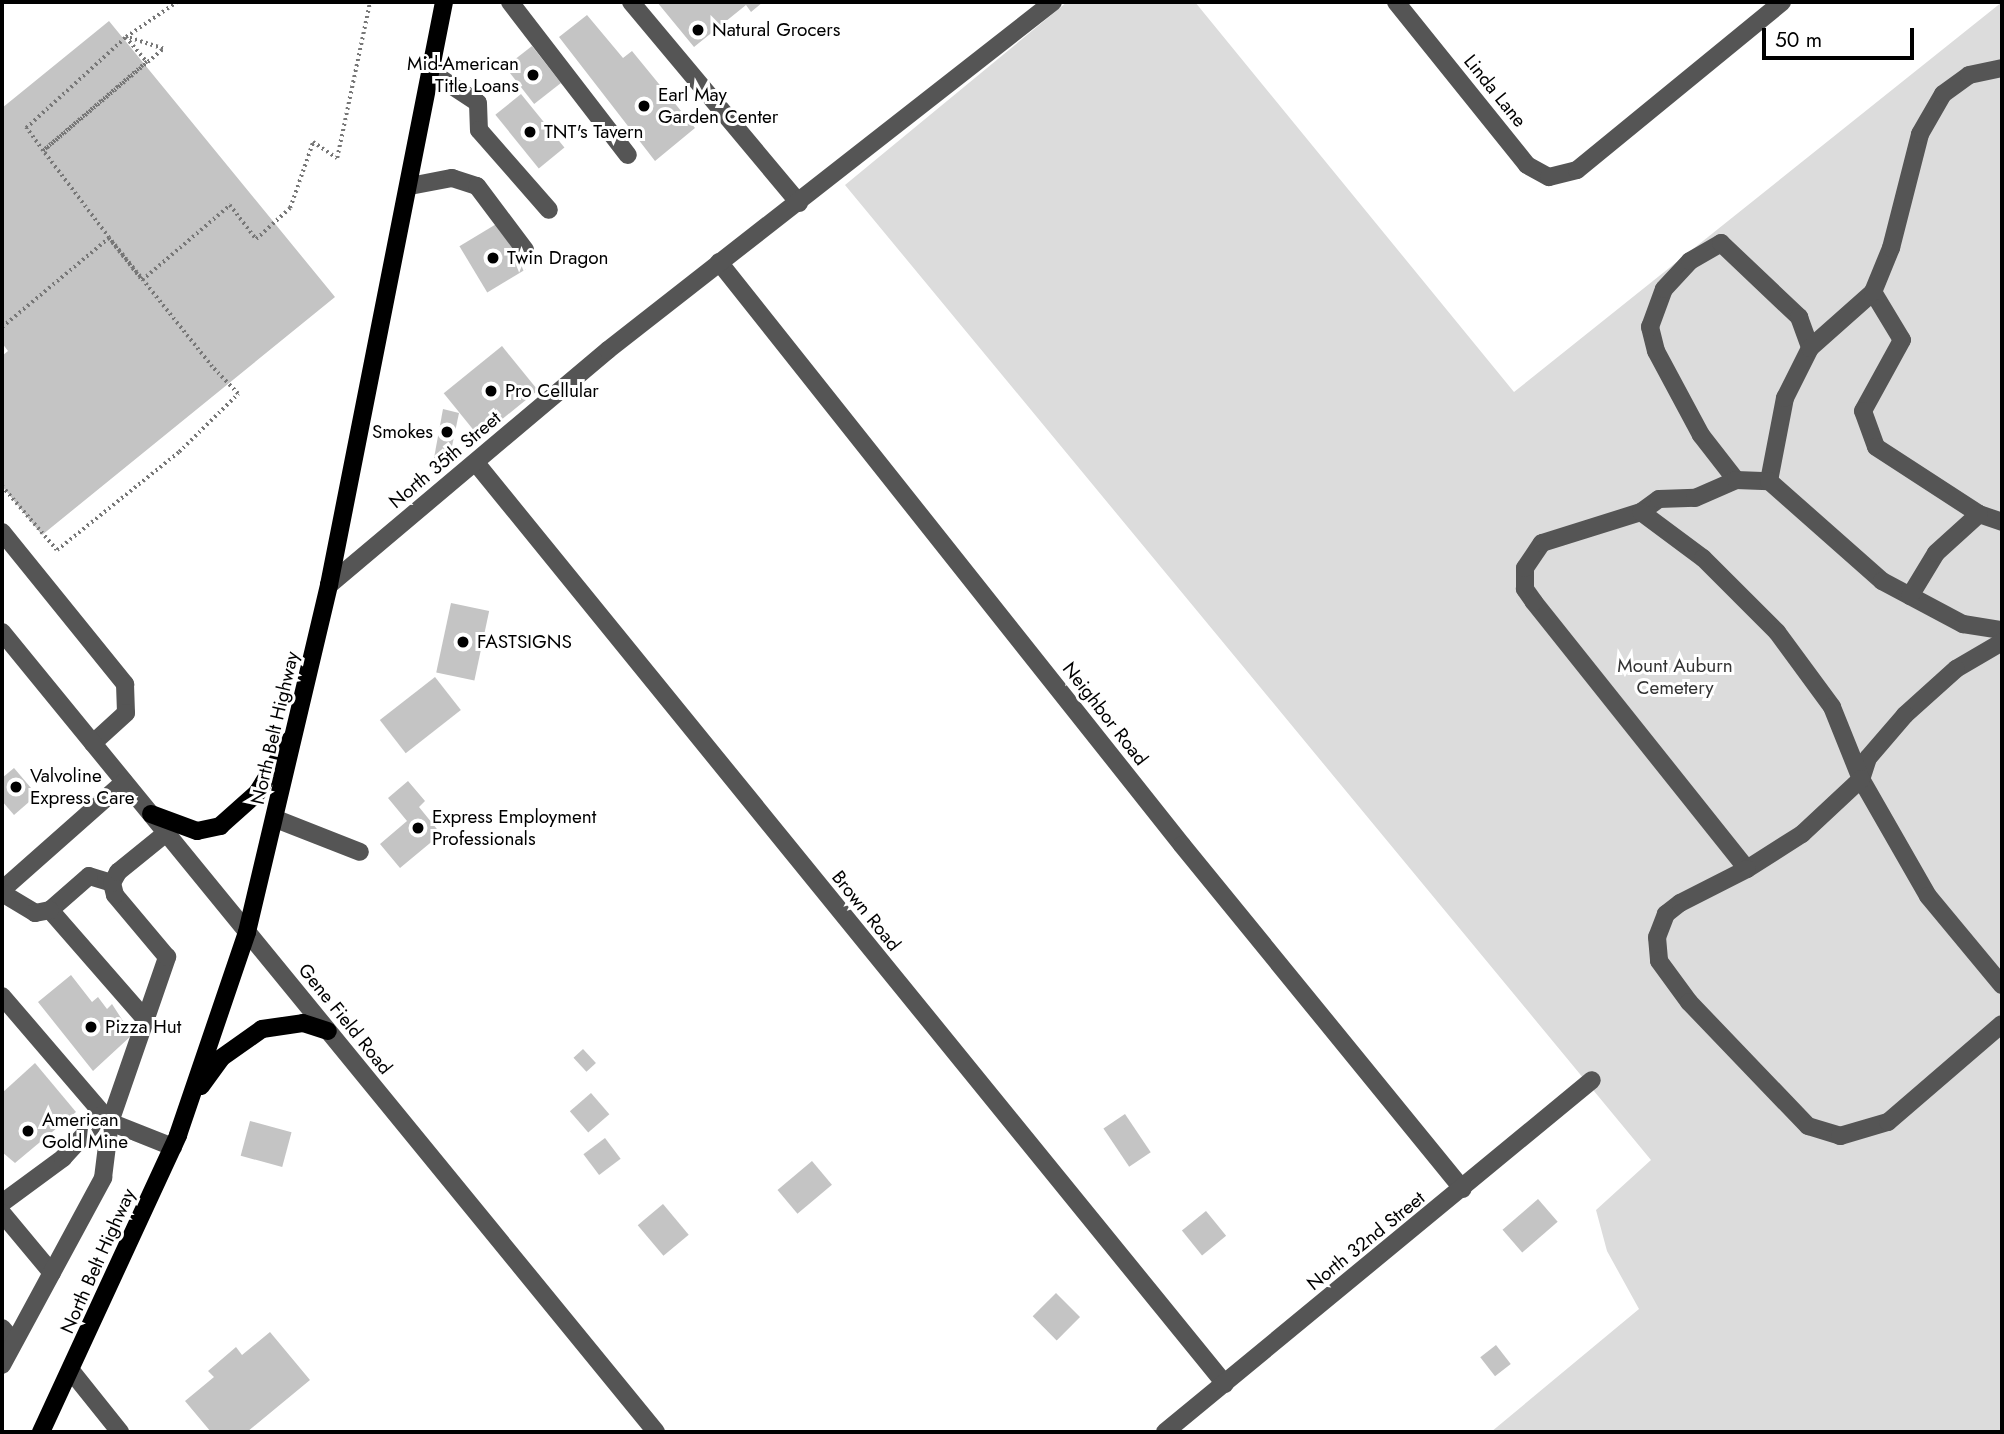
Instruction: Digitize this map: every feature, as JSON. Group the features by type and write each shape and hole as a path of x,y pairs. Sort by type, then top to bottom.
{"main road":[{"name":"North Belt Highway","path":"41,1432 72,1372 173,1147 247,932 299,728 410,186 444,2"},
{"path":"151,814 197,831 220,826 257,793 299,728"},
{"path":"189,1103 221,1058 262,1029 303,1023 328,1031"}],"street":[{"path":"510,2 628,155"},
{"path":"631,2 799,203"},
{"name":"North 35th Street","path":"329,584 719,262 799,203 1053,2"},
{"name":"Linda Lane","path":"1396,2 1527,165 1549,177 1577,170 1778,3"},
{"path":"1769,481 1786,398 1810,348 1873,292 1891,248 1920,134 1943,94 1969,75 2002,68"},
{"path":"431,72 478,103 479,130 549,210"},
{"path":"410,186 452,178 477,186 525,250"},
{"path":"1736,480 1695,425 1656,351 1650,327 1664,289 1690,261 1721,243 1799,317 1810,348"},
{"name":"Neighbor Road","path":"719,262 1182,845 1463,1189"},
{"path":"1873,292 1902,340 1863,411 1876,447 1979,514 2002,522"},
{"name":"Brown Road","path":"476,463 1225,1384"},
{"path":"1747,869 1525,589 1525,568 1542,543 1641,512 1659,499 1695,498 1736,480 1769,481 1882,581 1963,624 2002,631"},
{"path":"1641,512 1737,588 1777,632 1832,708 1861,779 1928,897 2002,985"},
{"path":"1910,596 1936,553 1979,514"},
{"path":"2,532 125,684 126,713 93,743"},
{"name":"Gene Field Road","path":"2,632 656,1432"},
{"path":"2002,642 1956,669 1905,715 1868,758 1861,779 1802,834 1667,914 1657,937 1660,961 1689,1002 1808,1126 1840,1136 1888,1122 2002,1024"},
{"path":"112,883 89,876 50,910 35,913 2,891 124,782"},
{"path":"276,819 359,852"},
{"path":"112,883 166,833"},
{"path":"2,1364 103,1178 106,1118 167,957 115,895 112,883"},
{"path":"50,910 145,1019"},
{"path":"2,996 9,1018 106,1118 173,1147"},
{"name":"North 32nd Street","path":"1165,1432 1592,1080"},
{"path":"52,1273 3,1201 63,1158 106,1118"},
{"path":"2,1328 14,1342"},
{"path":"72,1372 120,1432"}],"path":[{"path":"177,2 126,37 26,128 142,281 230,205 256,239 290,208 313,142 338,158 370,2"},
{"path":"43,151 147,62 126,37"},
{"path":"43,151 163,49 126,37"},
{"path":"2,327 110,238"},
{"path":"2,486 57,550 179,452 237,394 110,238"}],"green space":[{"name":"Mount Auburn Cemetery","path":"1067,2 1195,2 1514,392 2002,2 2002,1432 1491,1432 1639,1309 1607,1251 1596,1210 1651,1160 845,185"}],"building":[{"name":"Natural Grocers","path":"657,2 763,2 751,12 746,5 694,47"},
{"name":"Earl May Garden Center","path":"587,15 623,58 632,51 695,128 655,161 559,37"},
{"path":"109,21 335,297 42,535 2,486 2,356 8,351 2,343 2,108"},
{"name":"Mid-American Title Loans","path":"532,46 561,83 534,104 505,67"},
{"name":"TNT's Tavern","path":"521,94 564,148 539,168 495,115"},
{"name":"Twin Dragon","path":"498,223 526,269 487,292 459,246"},
{"name":"Pro Cellular","path":"502,346 538,390 480,437 444,393"},
{"name":"Smokes","path":"443,409 459,413 451,451 443,460 434,458"},
{"name":"FASTSIGNS","path":"451,603 489,611 474,681 436,672"},
{"path":"435,677 461,710 406,753 380,720"},
{"name":"Valvoline Express Care","path":"14,768 37,795 14,815 2,801 2,778"},
{"name":"Express Employment Professionals","path":"408,781 425,801 419,807 441,834 400,868 380,844 407,821 388,798"},
{"name":"Pizza Hut","path":"71,975 92,1002 98,997 107,1009 112,1004 132,1035 93,1071 38,1002"},
{"path":"583,1049 596,1063 586,1072 573,1058"},
{"name":"American Gold Mine","path":"35,1063 76,1112 15,1163 2,1152 2,1093"},
{"path":"591,1093 609,1114 588,1133 570,1111"},
{"path":"1125,1114 1151,1152 1129,1167 1103,1129"},
{"path":"250,1121 292,1132 282,1167 241,1156"},
{"path":"605,1138 621,1159 599,1175 583,1154"},
{"path":"812,1161 832,1185 797,1214 778,1190"},
{"path":"1538,1199 1558,1222 1522,1252 1503,1230"},
{"path":"663,1204 689,1235 663,1256 638,1225"},
{"path":"1206,1211 1226,1236 1202,1255 1182,1231"},
{"path":"1056,1293 1080,1317 1057,1340 1033,1316"},
{"path":"270,1332 310,1380 247,1432 211,1432 185,1401 214,1377 208,1371 236,1347 242,1355"},
{"path":"1496,1345 1511,1364 1495,1376 1480,1357"}],"place":[{"name":"Natural Grocers","path":"698,30"},
{"name":"Mid-American Title Loans","path":"533,75"},
{"name":"Earl May Garden Center","path":"644,106"},
{"name":"TNT's Tavern","path":"530,132"},
{"name":"Twin Dragon","path":"493,258"},
{"name":"Pro Cellular","path":"491,391"},
{"name":"Smokes","path":"447,432"},
{"name":"FASTSIGNS","path":"463,642"},
{"name":"Valvoline Express Care","path":"16,787"},
{"name":"Express Employment Professionals","path":"418,828"},
{"name":"Pizza Hut","path":"91,1027"},
{"name":"American Gold Mine","path":"28,1131"}]}
